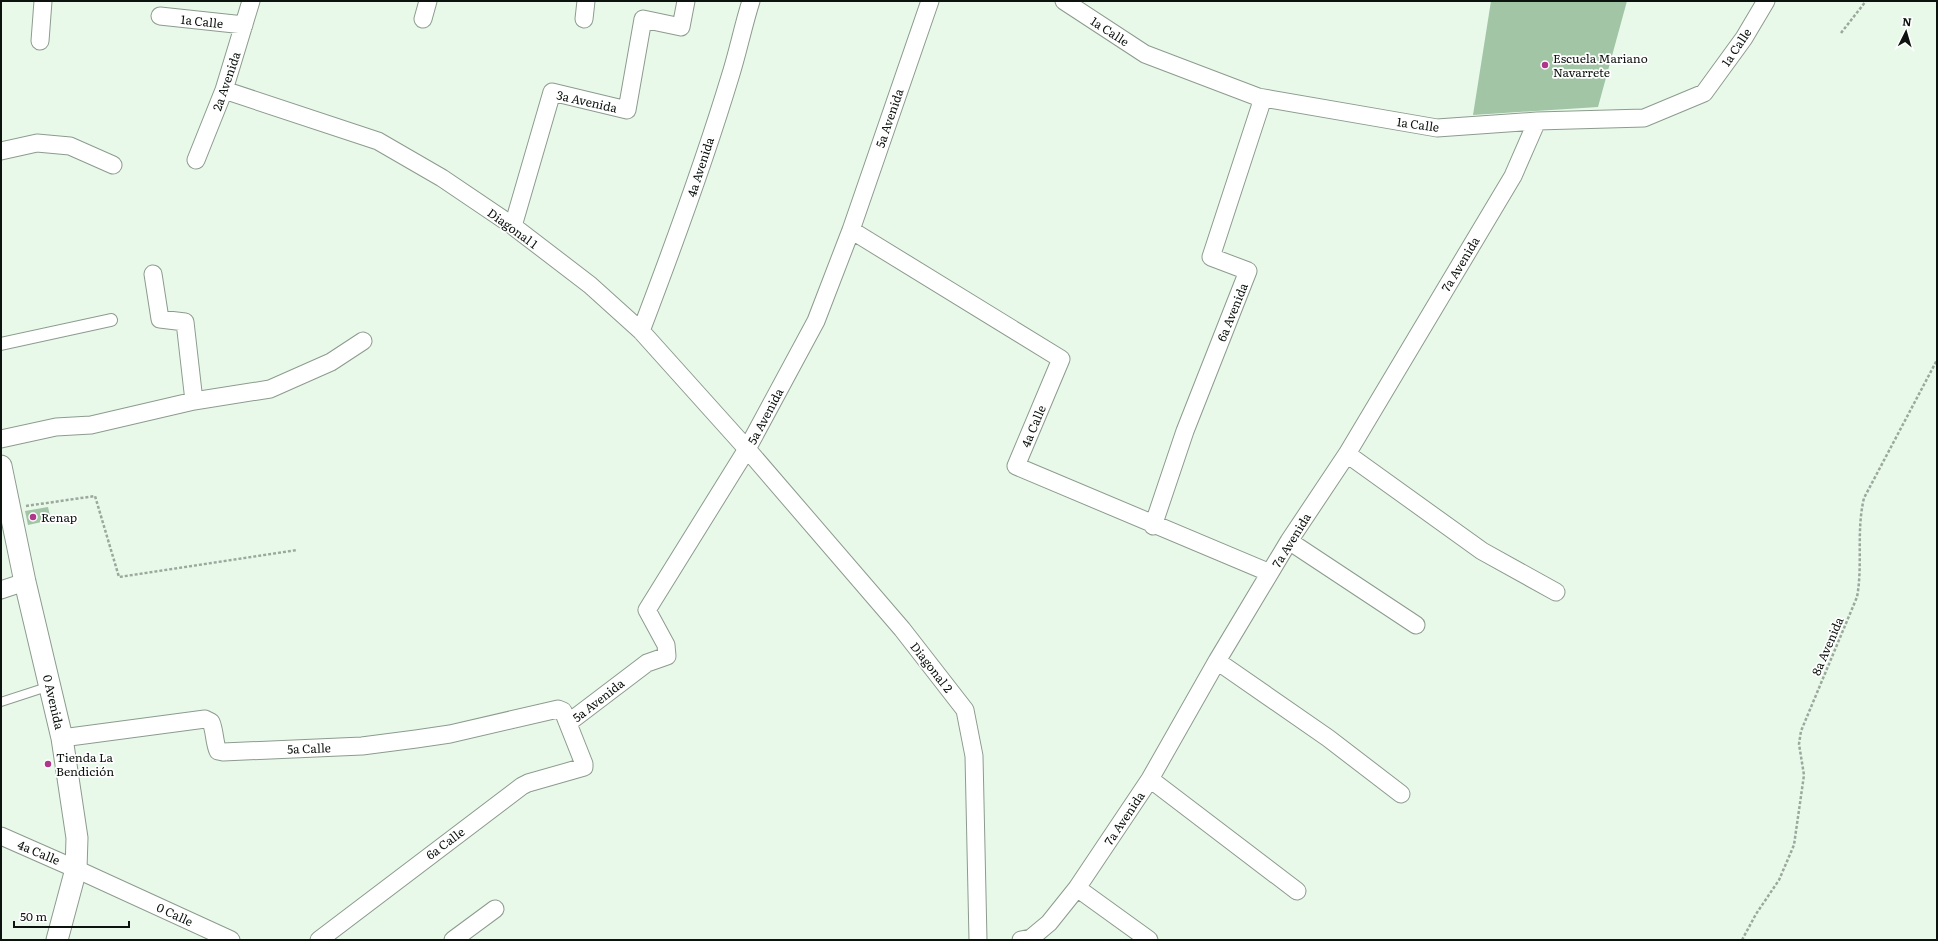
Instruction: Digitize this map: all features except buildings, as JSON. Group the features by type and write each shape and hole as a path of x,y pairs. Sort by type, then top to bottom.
{"street":[{"path":"40,41 44,1"},
{"name":"2a Avenida","path":"196,160 224,90 251,1"},
{"path":"423,19 428,1"},
{"path":"584,19 586,1"},
{"name":"3a Avenida","path":"513,226 552,92 627,110 643,19 681,27 686,1"},
{"name":"4a Avenida","path":"641,331 697,179 730,76 751,1"},
{"name":"5a Avenida","path":"582,769 584,764 568,723 646,663 667,656 666,645 647,610 747,449 816,321 851,230 930,1"},
{"name":"1a Calle","path":"1064,1 1145,54 1262,98 1437,128 1644,118 1704,93 1744,38 1766,1"},
{"name":"1a Calle","path":"160,16 244,25"},
{"name":"Diagonal 1","path":"224,90 378,141 442,178 513,226 590,285 641,331 747,449"},
{"name":"6a Avenida","path":"1153,526 1184,431 1248,271 1211,257 1262,98"},
{"name":"7a Avenida","path":"1021,940 1030,938 1049,923 1077,888 1150,779 1217,661 1289,541 1347,454 1513,176 1537,122"},
{"path":"1,151 37,143 70,146 112,166"},
{"name":"4a Calle","path":"851,230 1061,360 1016,466 1153,526 1270,574"},
{"path":"153,274 160,320 185,322 194,401"},
{"path":"1,344 111,320"},
{"path":"1,439 56,427 91,424 194,401 270,389 284,385 331,362 363,341"},
{"name":"Diagonal 2","path":"747,449 902,629 965,710 974,756 978,940"},
{"path":"1347,454 1482,551 1556,592"},
{"name":"0 Avenida","path":"1,466 25,582 51,686 62,738 77,838 76,869 57,940"},
{"path":"1289,541 1416,625"},
{"path":"1,590 25,582"},
{"path":"1217,661 1328,738 1401,794"},
{"name":"5a Calle","path":"62,738 205,719 211,722 214,727 216,746 218,751 223,752 362,746 450,734 558,709 563,711 568,723"},
{"name":"6a Calle","path":"320,940 528,782 582,769"},
{"path":"1150,779 1297,891"},
{"name":"4a Calle","path":"1,836 76,869"},
{"name":"0 Calle","path":"76,869 231,940"},
{"path":"1077,888 1149,940"},
{"path":"453,940 495,909"}],"lane":[{"path":"1,702 51,686"}],"path":[{"path":"1841,33 1866,1"},
{"name":"8a Avenida","path":"1742,940 1756,914 1779,880 1794,846 1804,775 1799,744 1801,732 1857,598 1859,585 1860,514 1864,498 1937,360"},
{"path":"9,508 95,496 119,577 297,550"}],"place":[{"name":"Escuela Mariano Navarrete","path":"1545,65"},
{"name":"Renap","path":"33,517"},
{"name":"Tienda La Bendición","path":"48,764"}]}
